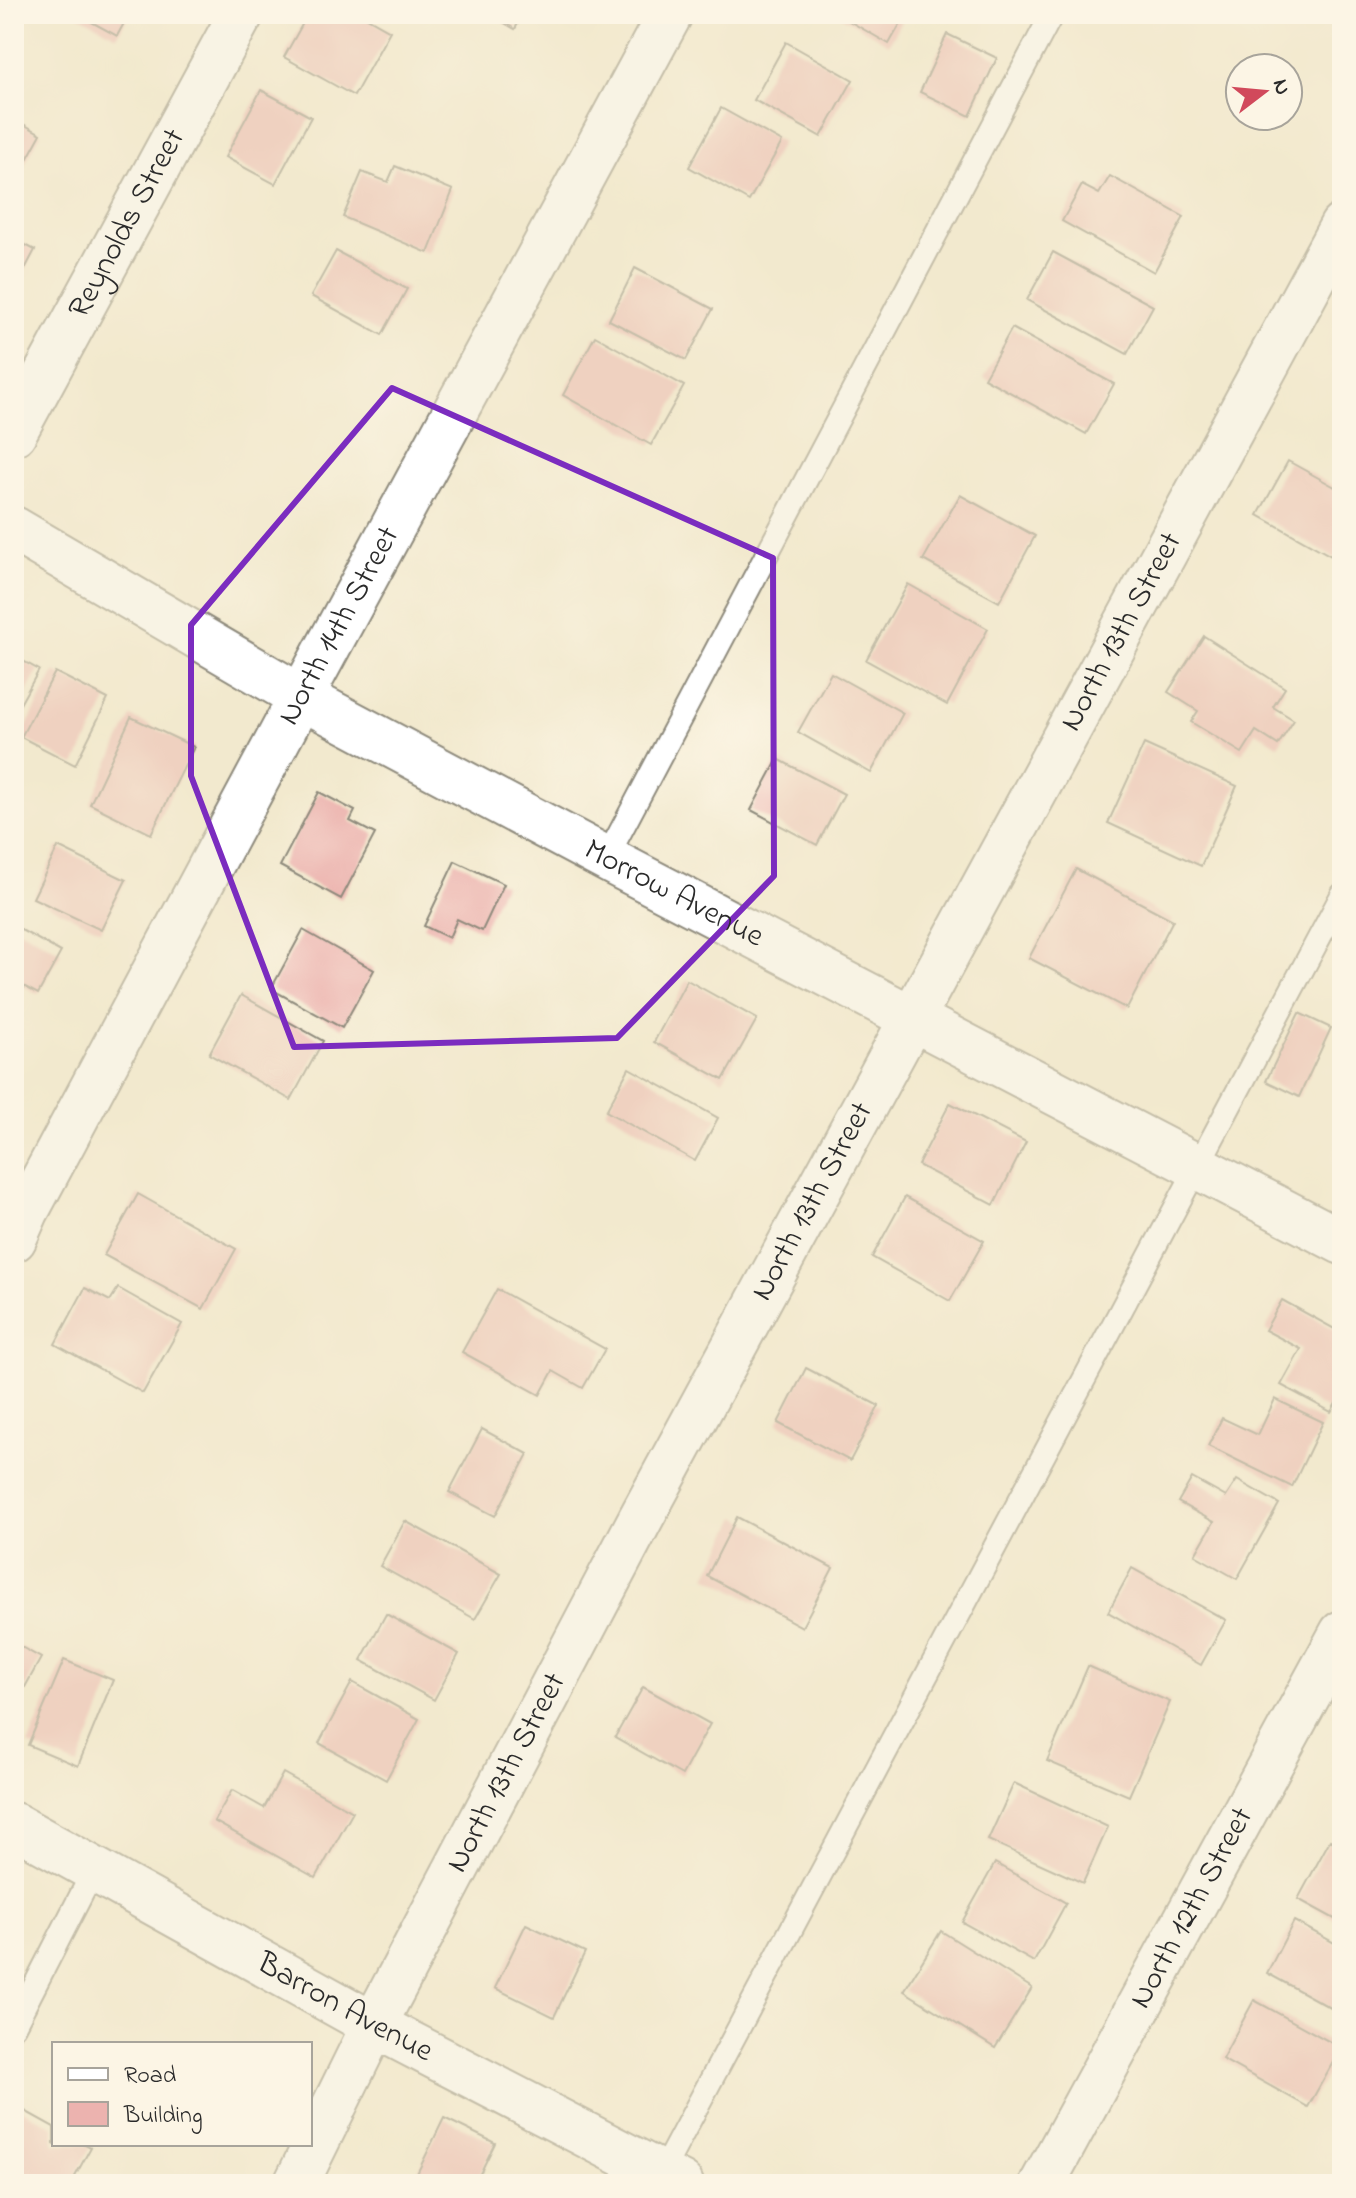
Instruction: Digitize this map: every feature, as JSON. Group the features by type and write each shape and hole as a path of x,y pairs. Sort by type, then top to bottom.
{"street":[{"name":"Reynolds Street","path":"14,433 241,14"},
{"name":"North 14th Street","path":"14,1239 301,697 670,14"},
{"name":"North 13th Street","path":"296,2184 374,2025 641,1518 1342,226"},
{"name":"Morrow Avenue","path":"14,529 301,697 1342,1242"},
{"name":"North 12th Street","path":"1042,2184 1342,1633"},
{"name":"Barron Avenue","path":"14,1825 374,2025 671,2179"}],"lane":[{"path":"606,859 1052,14"},
{"path":"671,2179 1197,1166 1342,895"},
{"path":"14,2026 94,1870"}],"highlighted area":[{"path":"392,388 773,558 774,876 617,1038 294,1047 191,776 191,625"}],"building":[{"path":"77,14 129,14 117,36"},
{"path":"308,14 360,14 390,31 354,96 284,57"},
{"path":"489,14 523,14 515,29"},
{"path":"837,14 906,14 889,44"},
{"path":"947,34 997,58 970,116 920,92"},
{"path":"786,42 853,80 821,137 754,100"},
{"path":"261,90 311,117 275,184 225,157"},
{"path":"721,108 782,142 749,201 689,167"},
{"path":"14,119 41,134 14,183"},
{"path":"395,166 453,190 428,253 343,217 362,172 388,182"},
{"path":"1110,176 1184,217 1154,272 1062,221 1082,185 1099,194"},
{"path":"14,239 35,250 14,290"},
{"path":"336,251 407,289 382,335 311,296"},
{"path":"1053,252 1153,306 1127,354 1027,300"},
{"path":"635,268 713,309 686,360 609,320"},
{"path":"1012,328 1114,384 1086,434 984,378"},
{"path":"595,336 684,386 651,445 563,395"},
{"path":"1288,461 1342,491 1342,562 1258,515"},
{"path":"960,495 1035,536 999,602 923,560"},
{"path":"908,584 988,629 947,705 866,660"},
{"path":"1204,636 1285,688 1273,707 1294,720 1278,745 1256,731 1242,753 1191,722 1198,711 1168,692"},
{"path":"14,656 39,670 14,715"},
{"path":"55,672 108,699 75,765 21,737"},
{"path":"831,673 903,713 871,773 798,732"},
{"path":"131,717 194,747 151,834 90,804"},
{"path":"1144,744 1237,786 1201,866 1108,823"},
{"path":"778,759 844,794 817,845 751,810"},
{"path":"319,792 355,811 350,821 375,834 341,899 280,866"},
{"path":"58,847 126,880 101,930 33,898"},
{"path":"455,861 504,884 482,931 457,919 449,938 424,926"},
{"path":"1076,869 1173,920 1127,1009 1029,958"},
{"path":"14,926 61,952 38,994 14,981"},
{"path":"303,930 374,970 342,1028 271,989"},
{"path":"687,980 757,1019 723,1080 654,1042"},
{"path":"241,995 323,1041 291,1100 209,1054"},
{"path":"1299,1013 1331,1028 1299,1097 1266,1081"},
{"path":"629,1068 718,1118 695,1161 606,1111"},
{"path":"950,1103 1026,1142 994,1205 918,1165"},
{"path":"138,1194 236,1249 203,1309 104,1255"},
{"path":"905,1197 984,1241 950,1301 872,1257"},
{"path":"85,1288 110,1301 118,1288 182,1324 143,1393 55,1344"},
{"path":"497,1289 605,1349 583,1388 553,1371 540,1395 462,1352"},
{"path":"1282,1300 1342,1333 1342,1393 1331,1412 1281,1385 1301,1349 1265,1330"},
{"path":"806,1368 879,1406 850,1461 778,1423"},
{"path":"1275,1399 1323,1422 1292,1487 1208,1446 1222,1418 1258,1435"},
{"path":"482,1429 528,1454 495,1516 449,1492"},
{"path":"1192,1478 1226,1497 1237,1480 1279,1504 1237,1579 1195,1555 1214,1522 1178,1502"},
{"path":"737,1517 833,1568 802,1627 707,1576"},
{"path":"405,1521 501,1574 475,1619 380,1566"},
{"path":"1132,1568 1226,1620 1201,1665 1108,1612"},
{"path":"386,1614 459,1654 434,1700 361,1660"},
{"path":"14,1643 41,1658 14,1707"},
{"path":"64,1660 113,1680 78,1766 28,1745"},
{"path":"1088,1666 1170,1702 1129,1796 1047,1761"},
{"path":"352,1682 419,1719 386,1780 319,1743"},
{"path":"643,1687 710,1724 682,1775 615,1737"},
{"path":"283,1773 353,1812 316,1878 214,1821 232,1790 264,1808"},
{"path":"1014,1783 1108,1827 1083,1883 988,1840"},
{"path":"1330,1840 1342,1846 1342,1923 1298,1899"},
{"path":"995,1863 1066,1903 1034,1962 962,1922"},
{"path":"1294,1921 1342,1947 1340,2013 1267,1973"},
{"path":"526,1924 585,1952 554,2017 495,1988"},
{"path":"941,1931 1032,1988 995,2048 904,1991"},
{"path":"1254,2000 1341,2048 1308,2107 1222,2059"},
{"path":"14,2105 52,2126 52,2146 91,2147 71,2184 14,2183"},
{"path":"444,2118 495,2143 475,2184 412,2184"}]}
